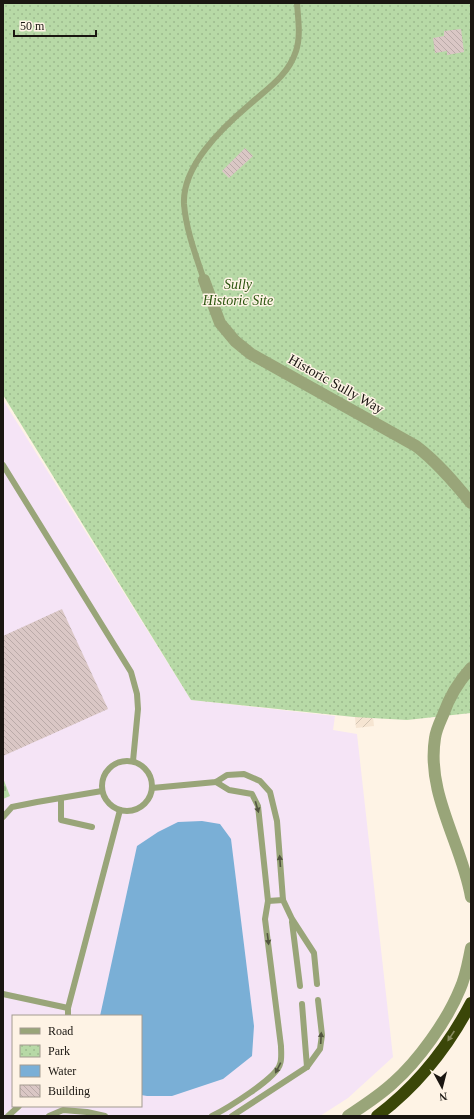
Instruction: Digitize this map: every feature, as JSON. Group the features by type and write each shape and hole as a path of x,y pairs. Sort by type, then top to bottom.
{"highway":[{"path":"377,1116 404,1094 432,1063 455,1031 471,1003"}],"street":[{"name":"Historic Sully Way","path":"204,280 220,323 235,341 251,354 416,446 455,483 471,503"},
{"path":"471,668 450,698 439,726 434,745 435,774 440,800 464,869 471,897"},
{"path":"348,1116 376,1097 394,1082 427,1044 447,1015 460,989 471,948"}],"lane":[{"path":"204,280 189,233 184,203 187,183 199,157 248,106 282,76 290,64 296,52 299,36 297,3"},
{"path":"3,465 131,672 137,694 138,710 133,761"},
{"path":"124,761 133,761 145,768 152,780 152,788 147,801 141,806 127,811 120,810 108,803 102,791 103,778 109,768 116,763 124,761"},
{"path":"152,788 216,782 227,775 244,774 260,781 270,792 277,821 283,900 292,919 314,953 316,984"},
{"path":"212,1116 223,1111 273,1076 280,1065 281,1046 265,918 268,901 258,806 252,794 229,790 216,782"},
{"path":"3,817 12,807 102,791"},
{"path":"61,798 61,820 92,827"},
{"path":"68,1015 68,1008 120,810"},
{"path":"268,901 283,900"},
{"path":"292,919 300,986"},
{"path":"3,994 68,1008"},
{"path":"232,1116 307,1067 320,1049 322,1035 318,1000"},
{"path":"302,1004 307,1067"},
{"path":"8,1116 18,1107"},
{"path":"49,1116 63,1110 87,1112 105,1116"}],"shaded area":[{"path":"3,400 191,700 335,716 333,730 357,734 393,1057 348,1098 320,1116 3,1116"},
{"path":"367,664 374,726 356,728 350,666"}],"green space":[{"name":"Sully Historic Site","path":"3,3 471,3 471,713 407,720 354,717 191,700 3,395"},
{"path":"3,778 10,796 3,799"}],"water":[{"path":"202,821 220,824 231,839 254,1026 252,1056 223,1079 172,1096 147,1096 142,1095 142,1015 100,1015 137,846 158,832 178,822"}],"building":[{"path":"461,29 464,52 447,55 447,51 435,53 433,38 444,36 444,31"},
{"path":"245,148 253,156 229,178 222,171"},
{"path":"62,609 108,709 3,756 3,636"}]}
